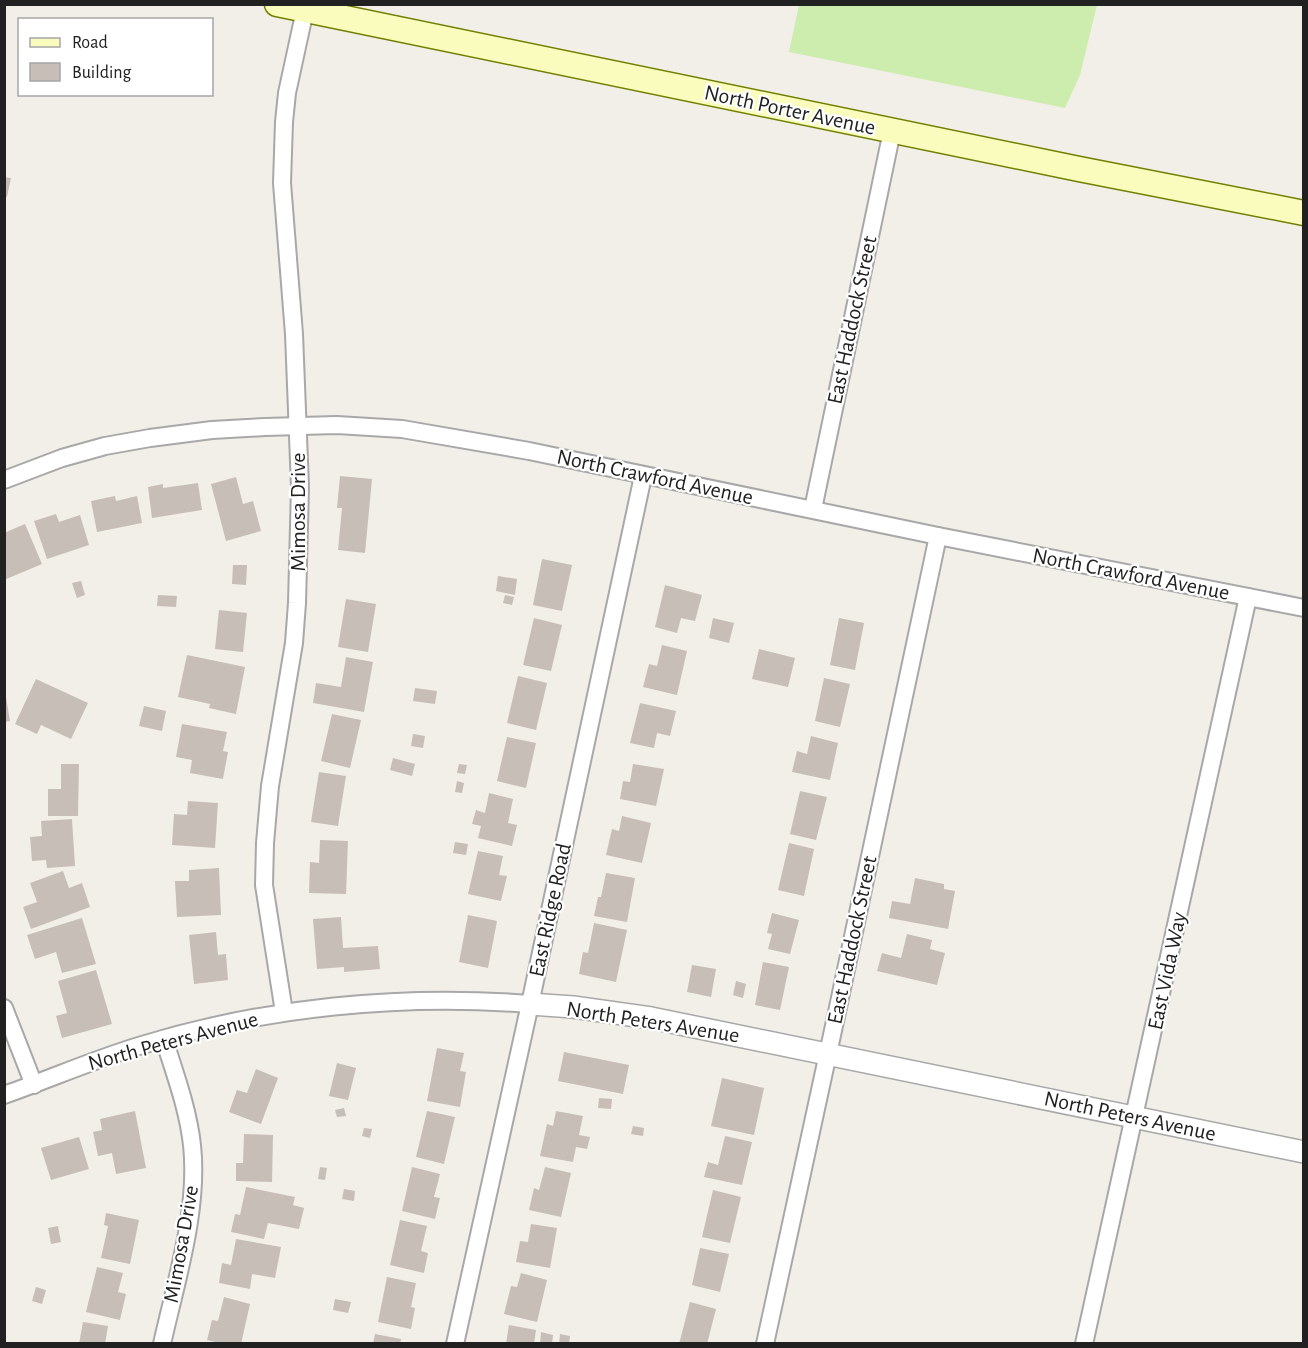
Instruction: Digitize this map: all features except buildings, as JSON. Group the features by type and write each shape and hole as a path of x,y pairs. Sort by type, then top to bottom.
{"main road":[{"name":"North Porter Avenue","path":"278,4 1304,213"}],"street":[{"name":"Mimosa Drive","path":"284,1012 264,885 270,786 294,633 300,487 294,334 282,183 287,93 305,10"},
{"name":"East Haddock Street","path":"813,509 892,130"},
{"name":"North Crawford Avenue","path":"4,480 62,458 105,446 212,430 337,425 402,429 529,451 938,536 1304,608"},
{"name":"East Ridge Road","path":"455,1344 531,1004 643,476"},
{"name":"East Haddock Street","path":"765,1344 938,536"},
{"name":"East Vida Way","path":"1084,1344 1248,597"},
{"name":"North Peters Avenue","path":"4,1095 142,1045 260,1016 383,1003 499,1001 651,1017 1304,1152"},
{"path":"4,1008 34,1085"},
{"name":"Mimosa Drive","path":"162,1344 189,1215 193,1169 192,1144 185,1107 164,1039"}],"green space":[{"path":"799,4 1097,5 1080,75 1065,108 789,52"}]}
